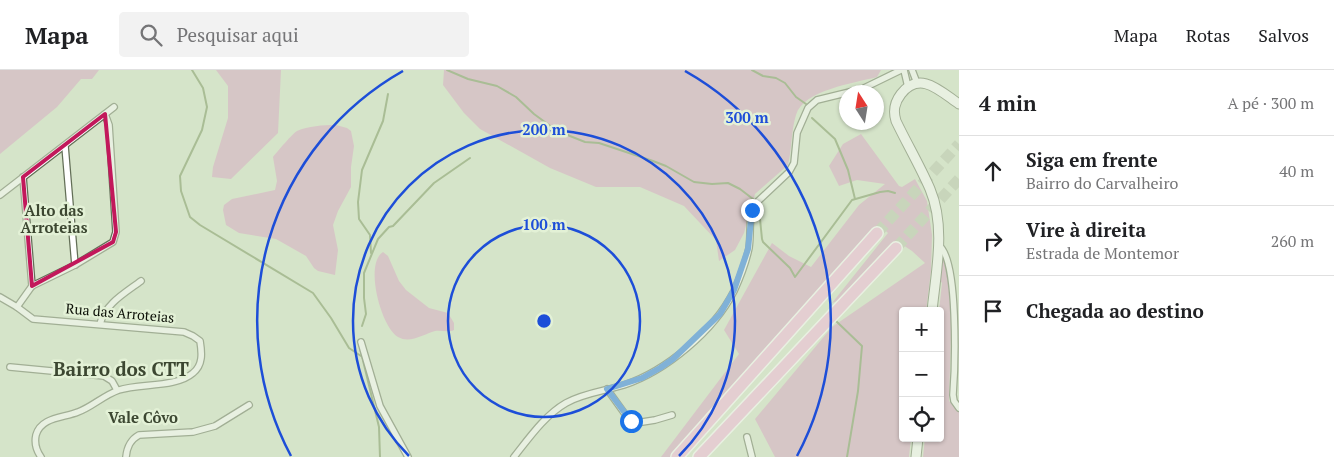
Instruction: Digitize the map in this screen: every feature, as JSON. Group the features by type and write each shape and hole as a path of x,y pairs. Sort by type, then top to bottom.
{"highway":[{"path":"678,457 877,233"},
{"path":"699,457 896,248"}],"main road":[{"path":"932,307 938,225 930,190 894,114 896,103 901,94 912,85 931,85 959,104"},
{"path":"916,457 918,442"}],"street":[{"path":"514,457 532,434 565,403 578,397 642,378 673,359 720,314 734,290 748,249 752,210 755,204 789,172 794,163 797,132 808,108 817,100 862,89 902,70 912,85"},
{"path":"912,70 912,85"},
{"path":"0,195 114,107"},
{"path":"17,307 32,286 75,265 113,242 116,232 109,124 105,114"},
{"path":"65,146 75,265"},
{"path":"23,177 32,286"},
{"path":"938,245 947,254 953,278 957,310 957,347 953,395 954,401 959,408"},
{"path":"100,324 107,308 141,281"},
{"name":"Rua das Arroteias","path":"0,297 32,319 184,332 200,341 202,359 195,372 189,376 171,382 117,390 81,411 43,424 38,431 35,445 41,457"},
{"path":"361,342 380,406 408,457"},
{"path":"10,367 104,376 112,381 117,390"},
{"path":"607,389 625,414 636,423 672,415"},
{"path":"126,457 129,444 133,438 139,435 201,430 215,426 249,405"},
{"path":"746,437 752,457"}],"highlighted area":[{"path":"105,114 116,232 113,242 32,286 23,177"}],"shaded area":[{"path":"0,70 99,70 92,79 81,79 57,107 0,154"},
{"path":"216,70 281,70 278,133 231,179 212,177 213,167 228,118 228,86"},
{"path":"444,70 881,70 877,77 839,85 809,99 801,106 794,121 788,165 755,194 744,233 735,250 719,261 716,240 684,206 640,187 596,187 550,168 480,129 464,113 443,85"},
{"path":"336,125 351,131 354,146 351,187 333,225 338,250 335,275 318,271 306,256 276,239 239,233 226,225 223,210 224,205 232,199 275,190 277,181 273,157 295,132 311,127"},
{"path":"861,134 899,186 902,187 915,179 927,201 932,235 931,271 926,307 899,307 899,442 911,442 909,457 775,457 755,419 832,327 925,263 897,241 837,301 832,303 888,233 879,225 670,457 661,457 739,354 724,330 772,243 789,256 811,267 859,205 885,184 857,180 839,186 829,166 843,144"},
{"path":"383,252 388,256 399,281 406,290 429,308 448,313 454,323 454,330 435,331 417,338 407,339 398,337 392,331 381,309 375,282 377,259"},
{"path":"941,256 943,256 952,302 949,401 959,409 959,457 923,457 925,442 944,442 944,307 939,307 942,283 939,279"}],"waterway":[{"path":"192,70 203,88 207,107 202,130 180,176 181,191 190,217 200,225 313,293 349,348 361,356"},
{"path":"447,70 468,79 497,86 516,97 553,128 570,136 585,142 599,143 653,161 694,182 728,183 753,199"},
{"path":"752,70 763,76 776,78 785,83 796,97 806,104"},
{"path":"371,253 370,235 359,219 358,202 362,170 383,121 388,94"},
{"path":"812,118 835,139 848,170 855,199"},
{"path":"362,326 366,314 364,273 378,239 434,183 470,158"},
{"path":"759,209 763,242 790,268 795,277 852,200 880,192 888,191 895,193"},
{"path":"836,321 862,346 858,391 847,457"},
{"path":"360,348 379,427 380,457"}],"tunnel":[{"path":"877,233 959,144"},
{"path":"896,248 959,179"}],"district":[{"name":"Alto das Arroteias","path":"54,220"},
{"name":"Bairro dos CTT","path":"121,369"},
{"name":"Vale Côvo","path":"143,418"}],"route":[{"path":"631,421 607,389 623,386 660,368 673,359 720,314 734,290 748,249 752,210"}]}
